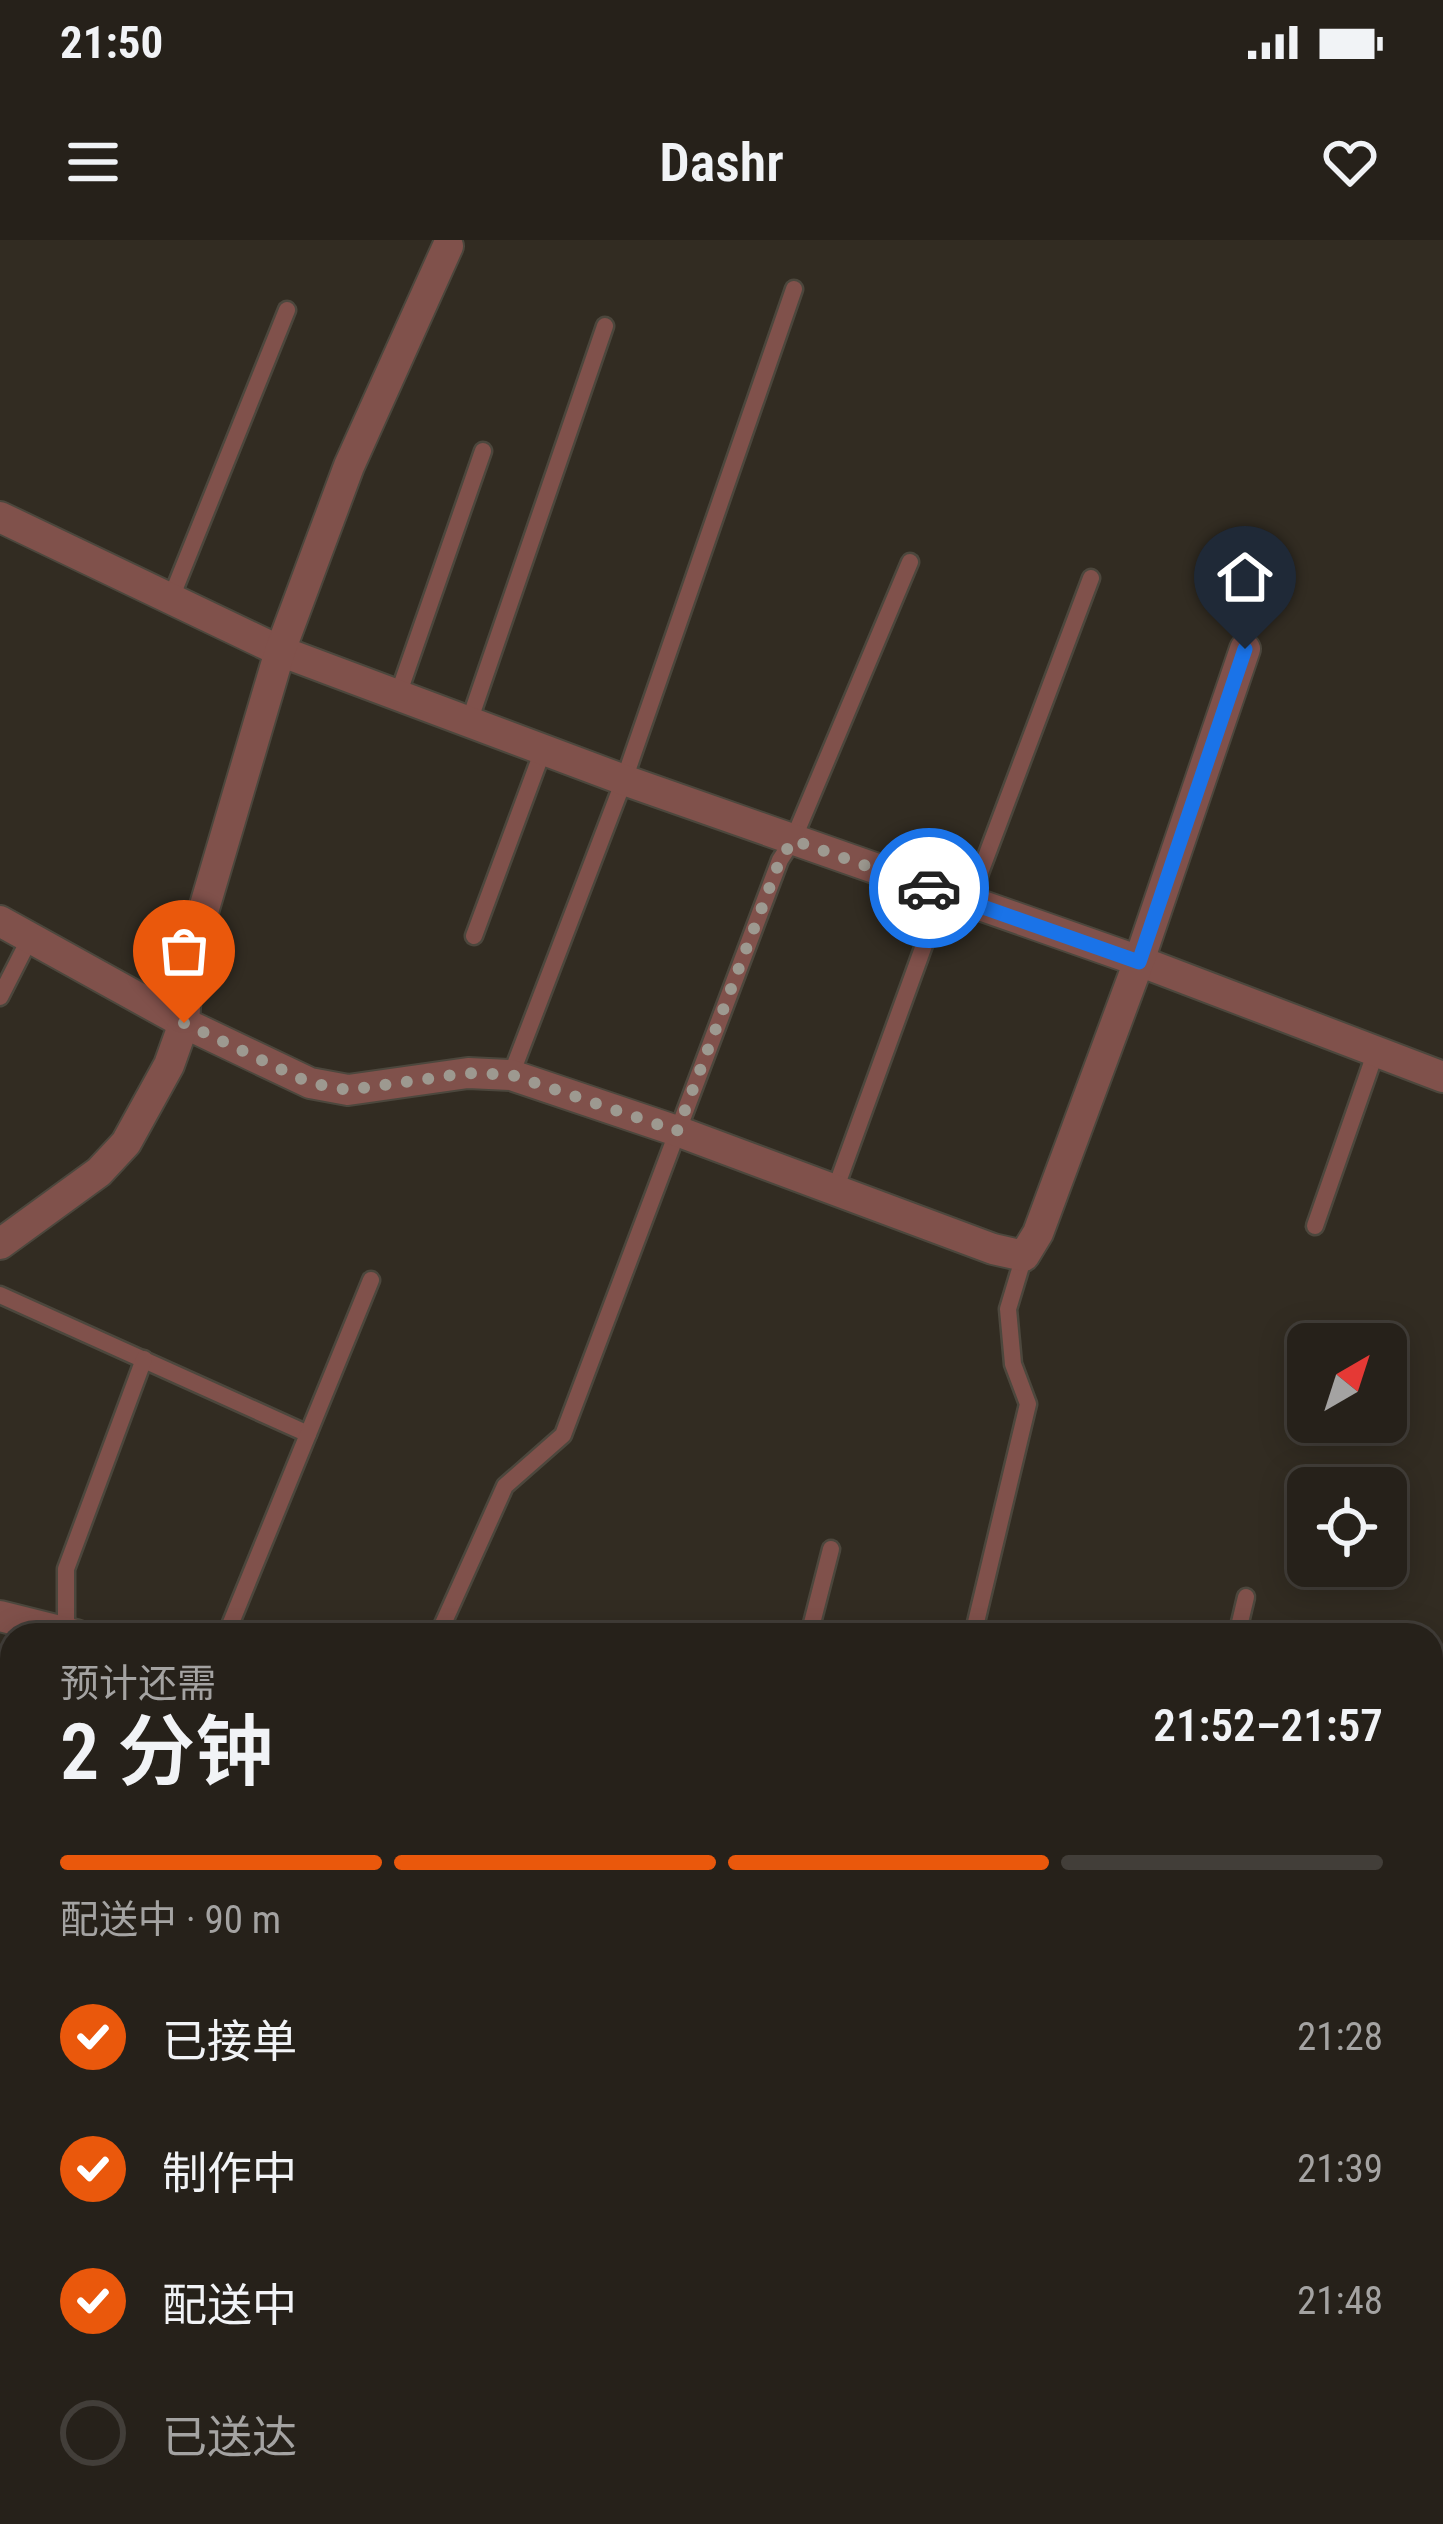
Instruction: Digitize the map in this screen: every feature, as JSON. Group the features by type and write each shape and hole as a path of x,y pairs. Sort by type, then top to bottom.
{"street":[{"path":"0,1244 99,1172 126,1142 170,1065 184,1023 188,963 280,650 349,466 448,246"},
{"path":"0,517 280,650 1443,1077"},
{"path":"0,921 184,1023 310,1083 348,1090 468,1073 512,1075 993,1249 1024,1256 1038,1233 1139,962 1245,649"}],"lane":[{"path":"512,1075 624,780 794,289"},
{"path":"171,598 287,310"},
{"path":"470,722 605,326"},
{"path":"398,695 483,452"},
{"path":"443,1623 505,1486 563,1435 780,860 793,840 910,562"},
{"path":"835,1190 1091,578"},
{"path":"473,936 543,750"},
{"path":"0,997 30,938"},
{"path":"1315,1226 1376,1051"},
{"path":"976,1623 1028,1404 1013,1364 1008,1309 1024,1256"},
{"path":"231,1623 371,1280"},
{"path":"0,1295 308,1435"},
{"path":"69,1623 66,1570 144,1359"},
{"path":"812,1623 831,1549"},
{"path":"1240,1623 1246,1597"}],"way so far":[{"path":"184,1023 310,1083 348,1090 468,1073 512,1075 677,1131 780,860 793,840 929,888"}],"route":[{"path":"929,888 1139,962 1245,649"}]}
